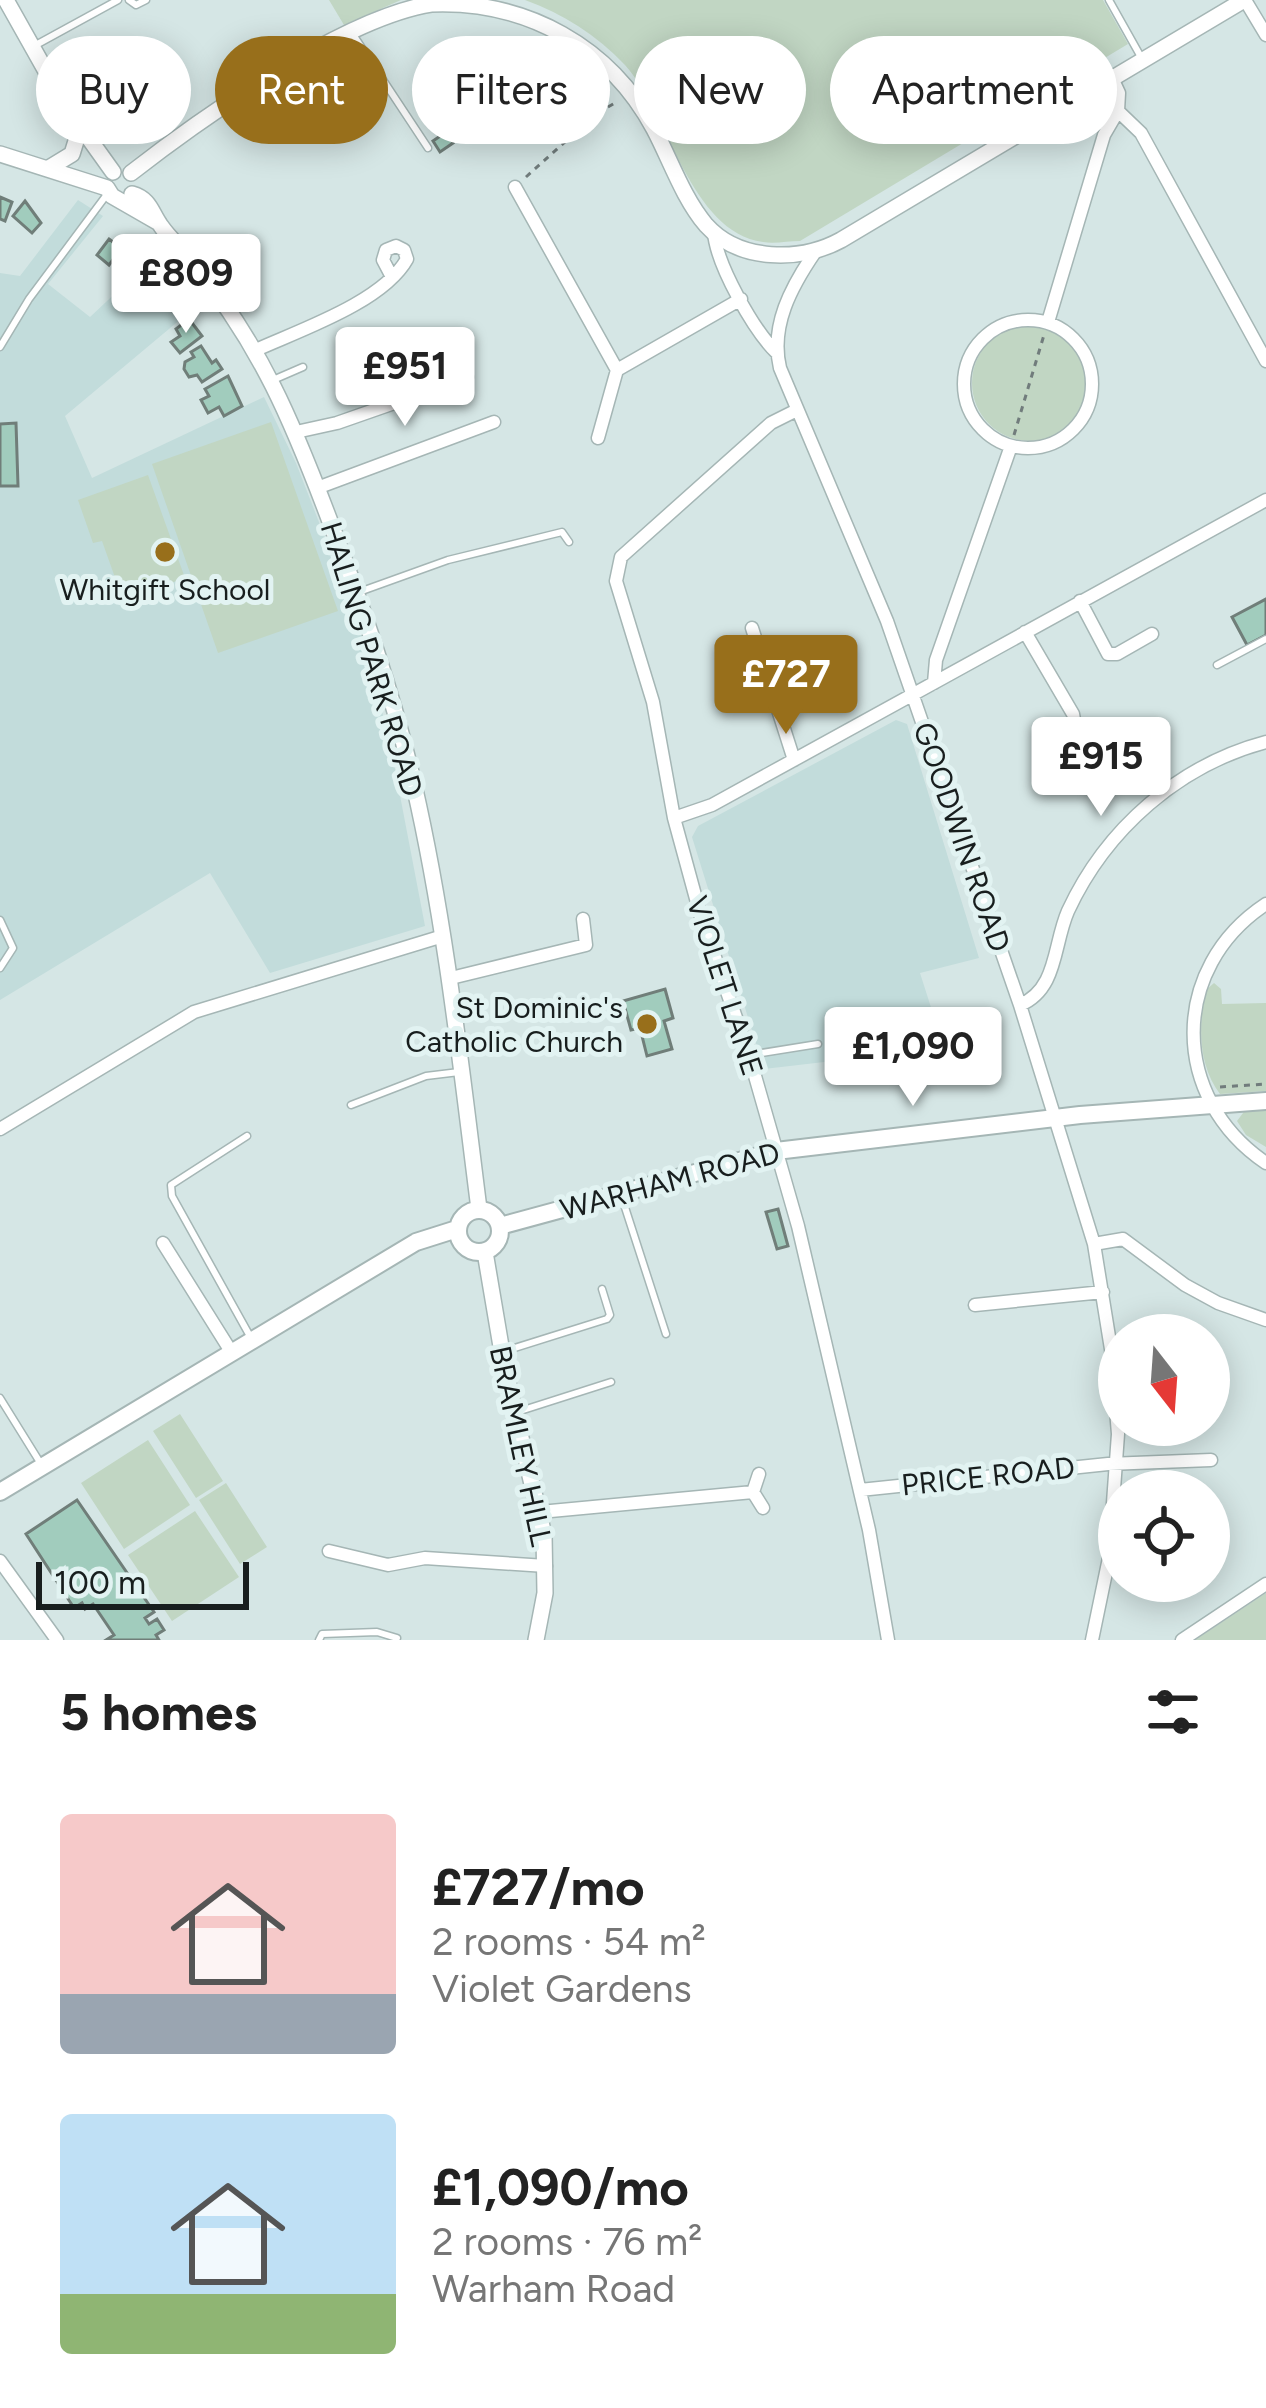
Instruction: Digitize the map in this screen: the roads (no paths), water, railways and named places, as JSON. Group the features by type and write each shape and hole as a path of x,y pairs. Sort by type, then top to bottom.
{"main road":[{"name":"WARHAM ROAD","path":"500,1226 776,1151 1211,1096 1266,1101"},
{"path":"0,1492 416,1242 457,1228 468,1212 488,1211 500,1226 496,1245 485,1252 460,1243 457,1228"}],"street":[{"path":"6,0 36,55"},
{"path":"1117,75 1221,6 1244,0 1266,35"},
{"path":"91,144 119,186 261,84 352,32 403,10 436,3 505,7 547,21 608,63 633,94 692,204 714,232 764,254 815,253"},
{"path":"1048,322 1104,135 1118,111 1117,89"},
{"path":"1118,111 1136,126 1149,147 1266,361"},
{"path":"49,168 72,154 75,144"},
{"path":"777,353 785,304 815,253 1000,144"},
{"name":"HALING PARK ROAD","path":"0,154 139,195 212,285 273,380 356,593 411,771 451,978 478,1209"},
{"path":"515,187 617,370"},
{"name":"GOODWIN ROAD","path":"714,232 714,244 741,299 764,340 777,353 870,581 1019,1005 1094,1244 1116,1389 1117,1464 1109,1558 1092,1640"},
{"path":"256,350 342,311 392,277"},
{"path":"598,438 617,370 741,299"},
{"path":"1007,322 1048,322 1068,332 1083,348 1093,391 1073,430 1033,448 1011,446 992,438 977,424 963,386 966,365 975,346 1007,322"},
{"path":"385,363 400,401"},
{"path":"296,432 337,423 467,377"},
{"name":"VIOLET LANE","path":"797,410 771,423 634,545 615,570 653,702 674,818 701,917 749,1055 798,1226 860,1490 888,1640"},
{"path":"317,488 494,422"},
{"path":"934,682 936,660 1011,446"},
{"path":"674,818 702,809 794,760 1266,500"},
{"path":"1080,601 1108,653 1118,655 1152,634"},
{"path":"752,628 794,760"},
{"path":"1025,632 1073,714 1076,731"},
{"path":"1019,1005 1043,990 1076,897 1102,854 1138,813 1210,762 1266,742"},
{"path":"1266,904 1228,933 1201,979 1193,1023 1197,1064 1211,1096 1232,1133 1266,1163"},
{"path":"451,978 586,945 583,919"},
{"path":"0,1129 194,1012 443,936"},
{"path":"1094,1244 1123,1239 1205,1297 1266,1320"},
{"path":"163,1243 232,1353"},
{"name":"BRAMLEY HILL","path":"485,1252 501,1352 540,1512 546,1566 536,1640"},
{"path":"975,1304 1103,1292"},
{"name":"PRICE ROAD","path":"860,1490 1117,1464 1211,1460"},
{"path":"753,1492 759,1474"},
{"path":"540,1512 753,1492"},
{"path":"753,1492 763,1508"},
{"path":"329,1551 388,1565 425,1558 546,1566"},
{"path":"0,1561 57,1640"},
{"path":"1182,1640 1266,1584"}],"lane":[{"path":"31,47 118,0"},
{"path":"129,0 136,5 146,0"},
{"path":"1109,0 1142,60"},
{"path":"352,32 428,148"},
{"path":"0,347 29,299 119,186"},
{"path":"273,380 303,367"},
{"path":"356,593 448,560 562,532 569,542"},
{"path":"1217,665 1266,639"},
{"path":"0,920 13,948 0,968"},
{"path":"749,1055 818,1044"},
{"path":"351,1105 426,1076 463,1072"},
{"path":"247,1136 171,1185 172,1196 253,1341"},
{"path":"620,1192 667,1334"},
{"path":"501,1352 607,1319 602,1289"},
{"path":"514,1413 610,1382"},
{"path":"0,1398 43,1467"},
{"path":"319,1640 322,1634 398,1637"}],"place":[{"name":"Whitgift School","path":"165,552"},
{"name":"St Dominic's Catholic Church","path":"647,1024"}]}
